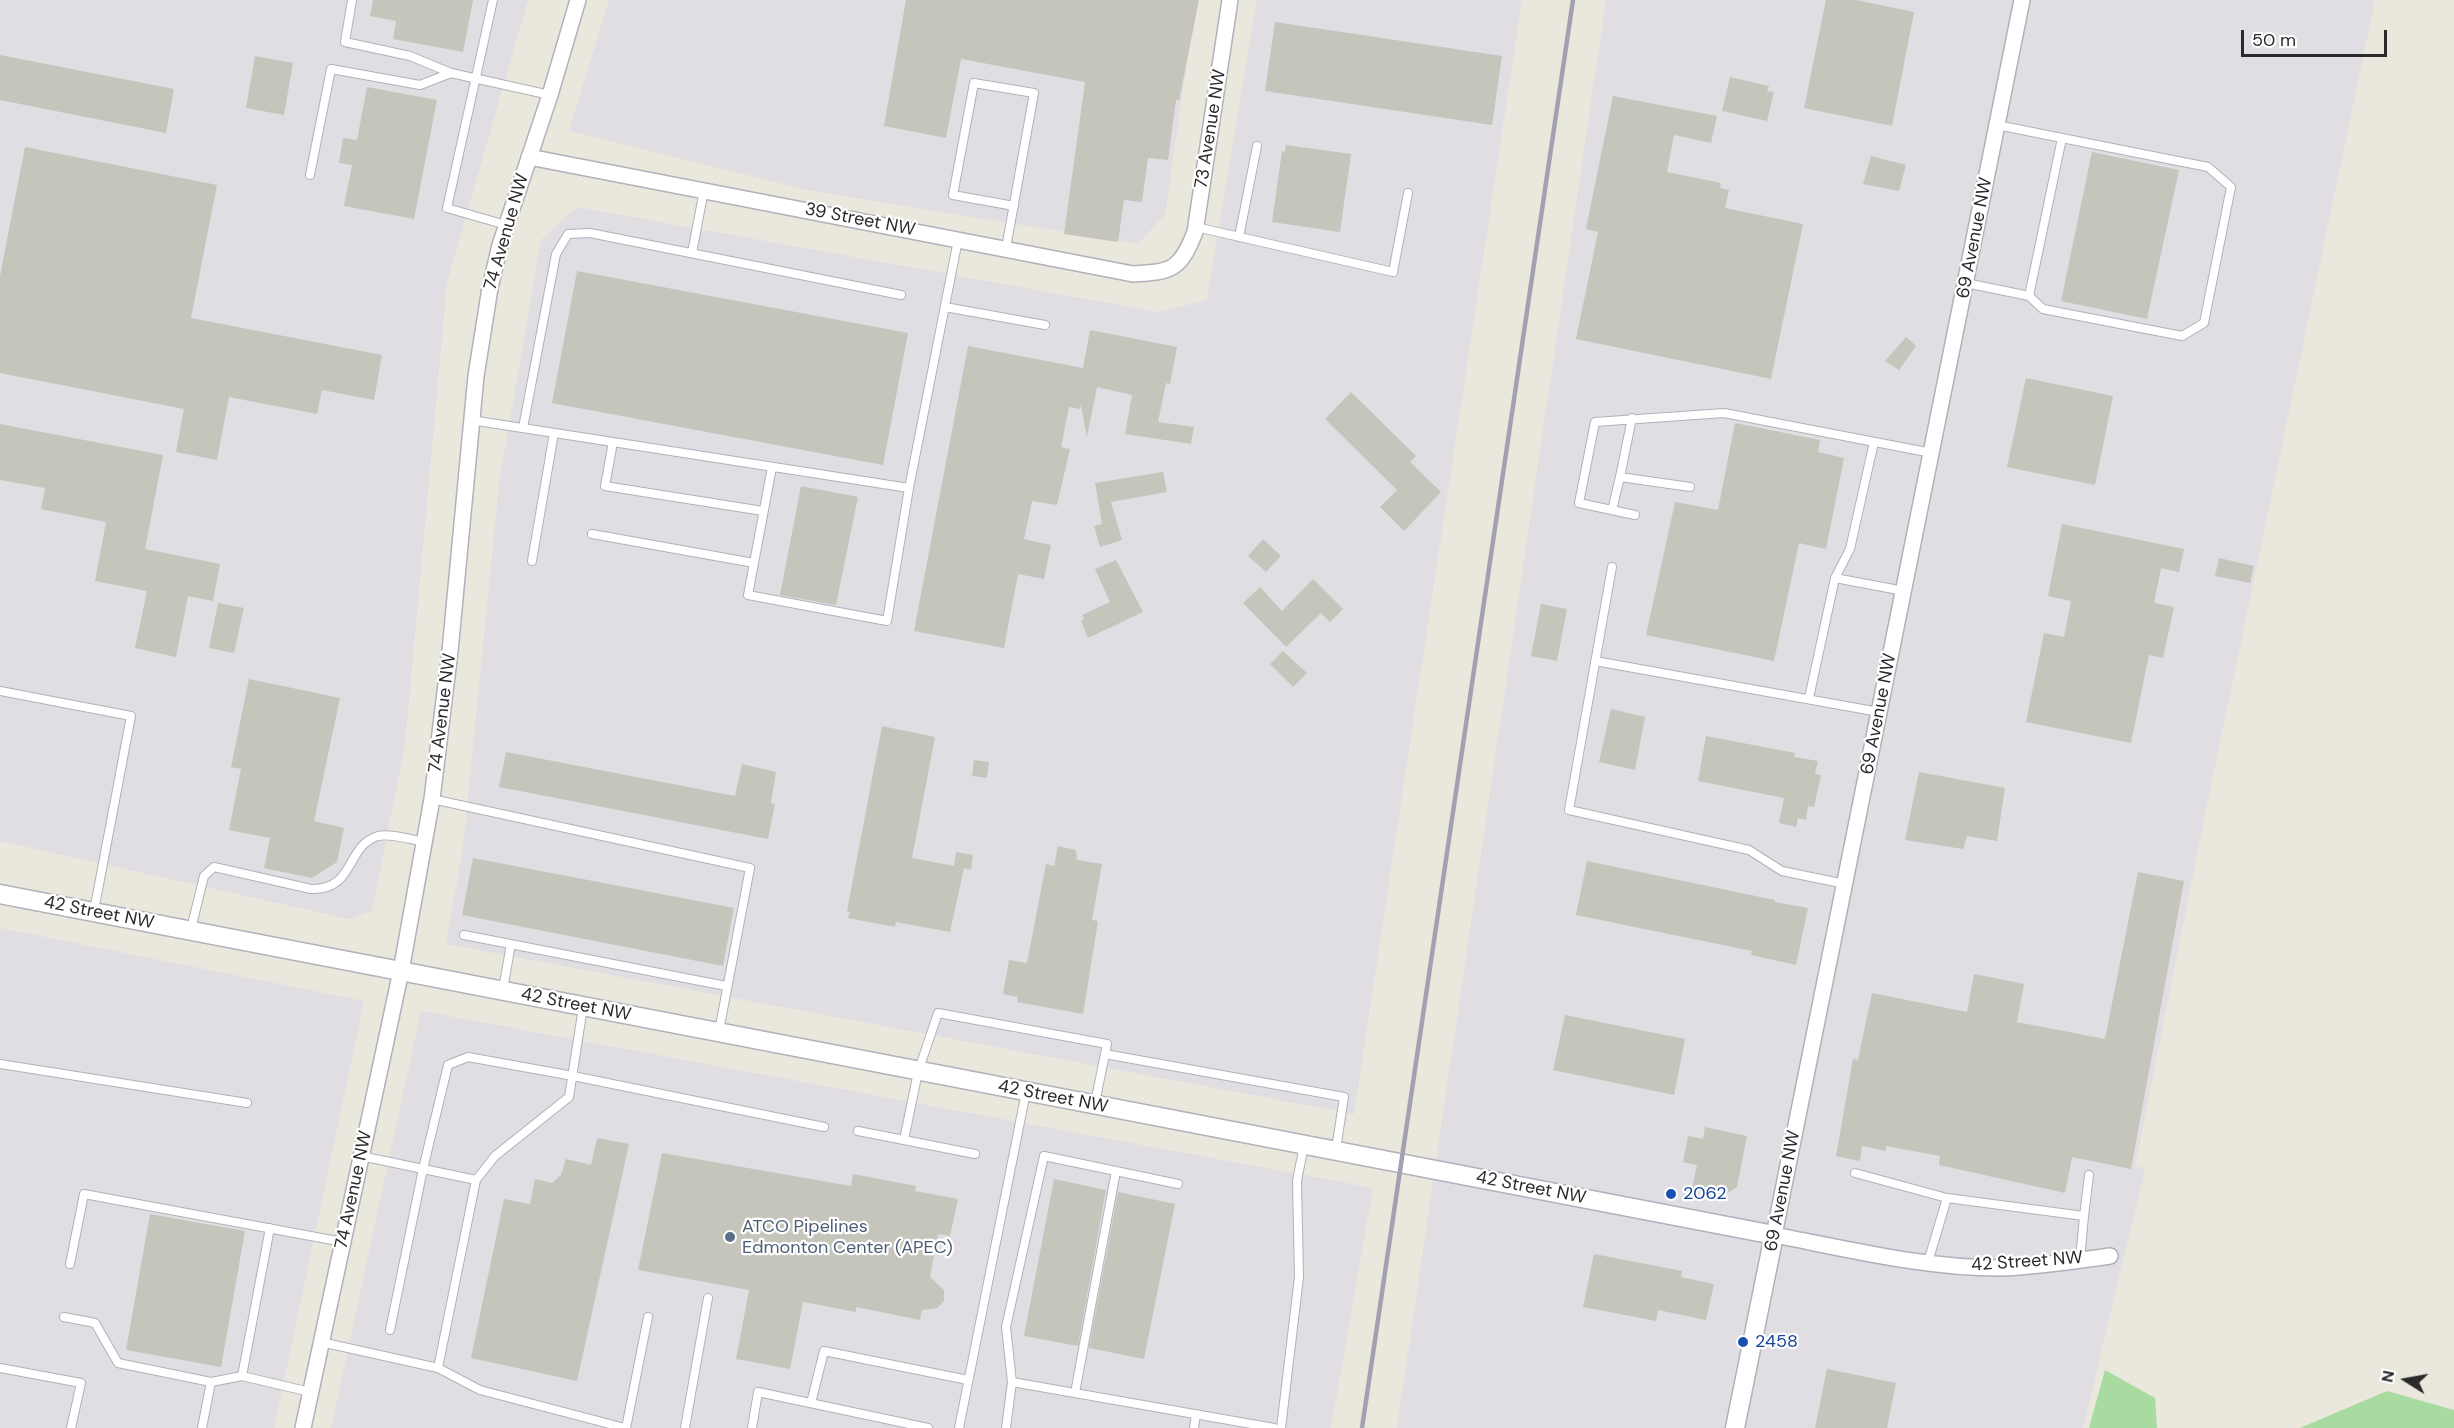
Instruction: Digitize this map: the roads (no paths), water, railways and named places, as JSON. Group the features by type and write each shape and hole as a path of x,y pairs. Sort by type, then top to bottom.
{"street":[{"name":"74 Avenue NW","path":"303,1428 401,971 425,842 450,651 471,420 483,325 506,225 578,0"},
{"name":"73 Avenue NW","path":"1186,256 1196,227 1230,0"},
{"name":"69 Avenue NW","path":"1735,1428 2022,0"},
{"name":"39 Street NW","path":"529,157 1133,274 1165,272 1186,256"},
{"name":"42 Street NW","path":"0,894 918,1072 1774,1235 1928,1262 2001,1268 2109,1256"}],"lane":[{"path":"352,0 345,42 410,56 451,73 549,95"},
{"path":"493,0 447,208 506,225"},
{"path":"310,175 332,69 420,85 451,73"},
{"path":"1006,248 1014,206 1034,93 974,83 953,195 1014,206"},
{"path":"1966,282 2029,296 2043,309 2182,336 2204,323 2230,187 2208,167 1997,125"},
{"path":"2029,296 2062,138"},
{"path":"1239,237 1257,146"},
{"path":"692,253 704,190"},
{"path":"1196,227 1394,272 1408,193"},
{"path":"523,428 556,254 568,234 590,233 901,295"},
{"path":"772,467 747,596 887,621 909,488 958,239"},
{"path":"945,307 1045,324"},
{"path":"1635,515 1579,503 1595,422 1724,413 1932,453"},
{"path":"1612,510 1632,418"},
{"path":"471,420 909,488"},
{"path":"532,561 554,433"},
{"path":"613,442 605,486 763,511"},
{"path":"1809,698 1835,579 1850,549 1874,442"},
{"path":"1620,477 1690,488"},
{"path":"592,534 754,563"},
{"path":"1612,567 1569,810 1749,850 1782,871 1845,884"},
{"path":"1835,579 1904,591"},
{"path":"1595,661 1879,712"},
{"path":"0,691 131,716 94,912"},
{"path":"432,799 750,868 718,1032"},
{"path":"190,931 204,876 214,867 311,889 323,889 332,886 342,878 357,852 372,839 381,835 425,842"},
{"path":"464,935 726,986"},
{"path":"503,991 511,944"},
{"path":"438,1368 477,1180 495,1156 569,1097 583,1006"},
{"path":"904,1140 918,1072 938,1013 1107,1044 1095,1105"},
{"path":"1105,1053 1344,1097 1336,1151"},
{"path":"390,1330 423,1169 448,1065 468,1058 573,1076 824,1126"},
{"path":"0,1064 247,1103"},
{"path":"959,1428 1026,1092"},
{"path":"858,1131 975,1154"},
{"path":"1281,1428 1299,1277 1297,1181 1304,1145"},
{"path":"361,1156 477,1180"},
{"path":"1006,1428 1012,1382 1006,1327 1044,1156 1178,1184"},
{"path":"1075,1393 1116,1171"},
{"path":"1855,1173 1947,1198 2084,1216"},
{"path":"2080,1260 2089,1175"},
{"path":"70,1264 84,1194 343,1242"},
{"path":"1928,1262 1947,1198"},
{"path":"242,1377 270,1228"},
{"path":"685,1428 708,1298"},
{"path":"64,1317 95,1323 118,1363 211,1382 242,1377 310,1392"},
{"path":"321,1342 438,1368 480,1390 625,1428 648,1317"},
{"path":"811,1403 824,1351 968,1380"},
{"path":"0,1368 81,1383 71,1428"},
{"path":"202,1428 211,1382"},
{"path":"1012,1382 1274,1428"},
{"path":"752,1428 758,1392 928,1428"},
{"path":"1194,1428 1196,1414"}],"railway":[{"path":"1362,1428 1573,0"}],"place":[{"name":"2062","path":"1671,1194"},
{"name":"ATCO Pipelines Edmonton Center (APEC)","path":"730,1237"},
{"name":"2458","path":"1743,1342"}]}
